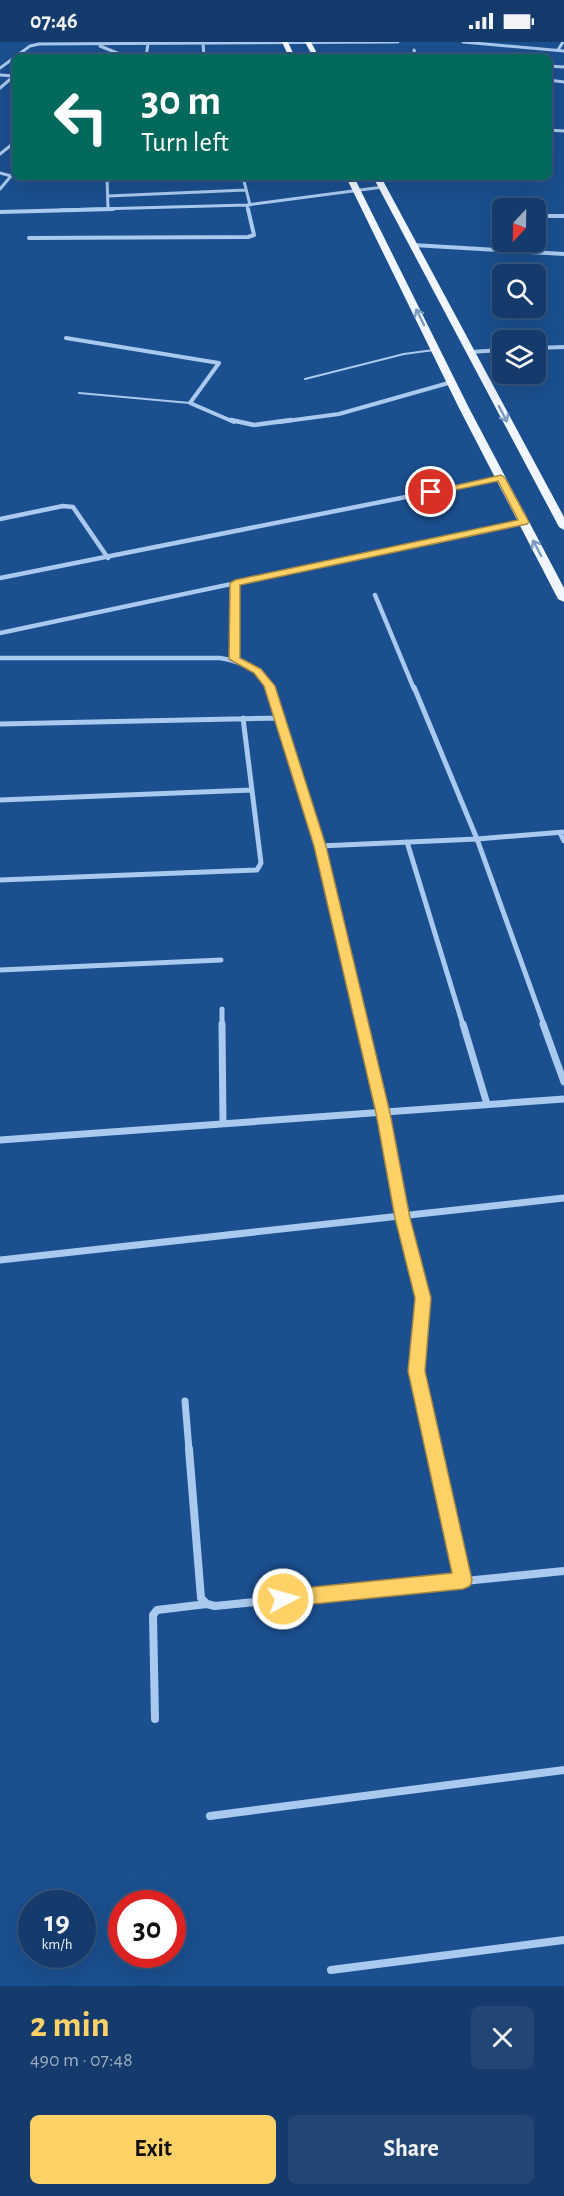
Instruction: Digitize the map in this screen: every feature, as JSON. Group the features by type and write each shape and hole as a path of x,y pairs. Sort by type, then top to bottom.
{"main road":[{"path":"352,180 564,600"},
{"path":"378,180 564,527"}],"street":[{"path":"21,54 34,45 398,42"},
{"path":"463,42 564,51"},
{"path":"508,42 509,46"},
{"path":"558,50 562,42"},
{"path":"94,44 119,54"},
{"path":"146,54 148,44"},
{"path":"414,50 415,54"},
{"path":"0,88 12,78"},
{"path":"552,81 564,82"},
{"path":"557,82 564,89"},
{"path":"0,154 12,144"},
{"path":"0,173 11,175 0,189"},
{"path":"107,180 108,208"},
{"path":"28,238 248,237 254,235 244,180"},
{"path":"0,212 249,205 382,187"},
{"path":"108,196 246,190"},
{"path":"546,216 564,216"},
{"path":"413,245 492,250"},
{"path":"534,252 564,254"},
{"path":"66,338 219,363 190,403 235,422 254,425 339,414 452,382"},
{"path":"546,348 564,347"},
{"path":"470,352 492,351"},
{"path":"0,578 501,478"},
{"path":"0,519 63,506 73,507 108,558"},
{"path":"0,633 524,522"},
{"path":"234,659 235,583"},
{"path":"375,595 477,839 564,1082"},
{"path":"0,658 234,659 257,671 269,686 320,846 383,1113 403,1218 423,1298 416,1371 463,1580"},
{"path":"0,880 257,870 261,863 243,718"},
{"path":"0,724 280,718"},
{"path":"0,800 252,790"},
{"path":"320,846 477,839 562,832 564,841"},
{"path":"407,842 487,1104"},
{"path":"0,970 221,960"},
{"path":"222,1009 223,1124"},
{"path":"0,1140 564,1100"},
{"path":"0,1260 403,1218 564,1198"},
{"path":"185,1401 201,1598 207,1604"},
{"path":"155,1719 153,1615 157,1611 207,1604 215,1606 564,1571"},
{"path":"210,1816 564,1770"},
{"path":"331,1970 564,1940"}],"lane":[{"path":"305,378 404,354 436,350"},
{"path":"79,393 190,403"}],"route":[{"path":"283,1599 463,1580 416,1371 423,1298 403,1218 383,1113 320,846 280,718 269,686 257,671 234,659 235,583 524,522 501,478 431,492"}]}
